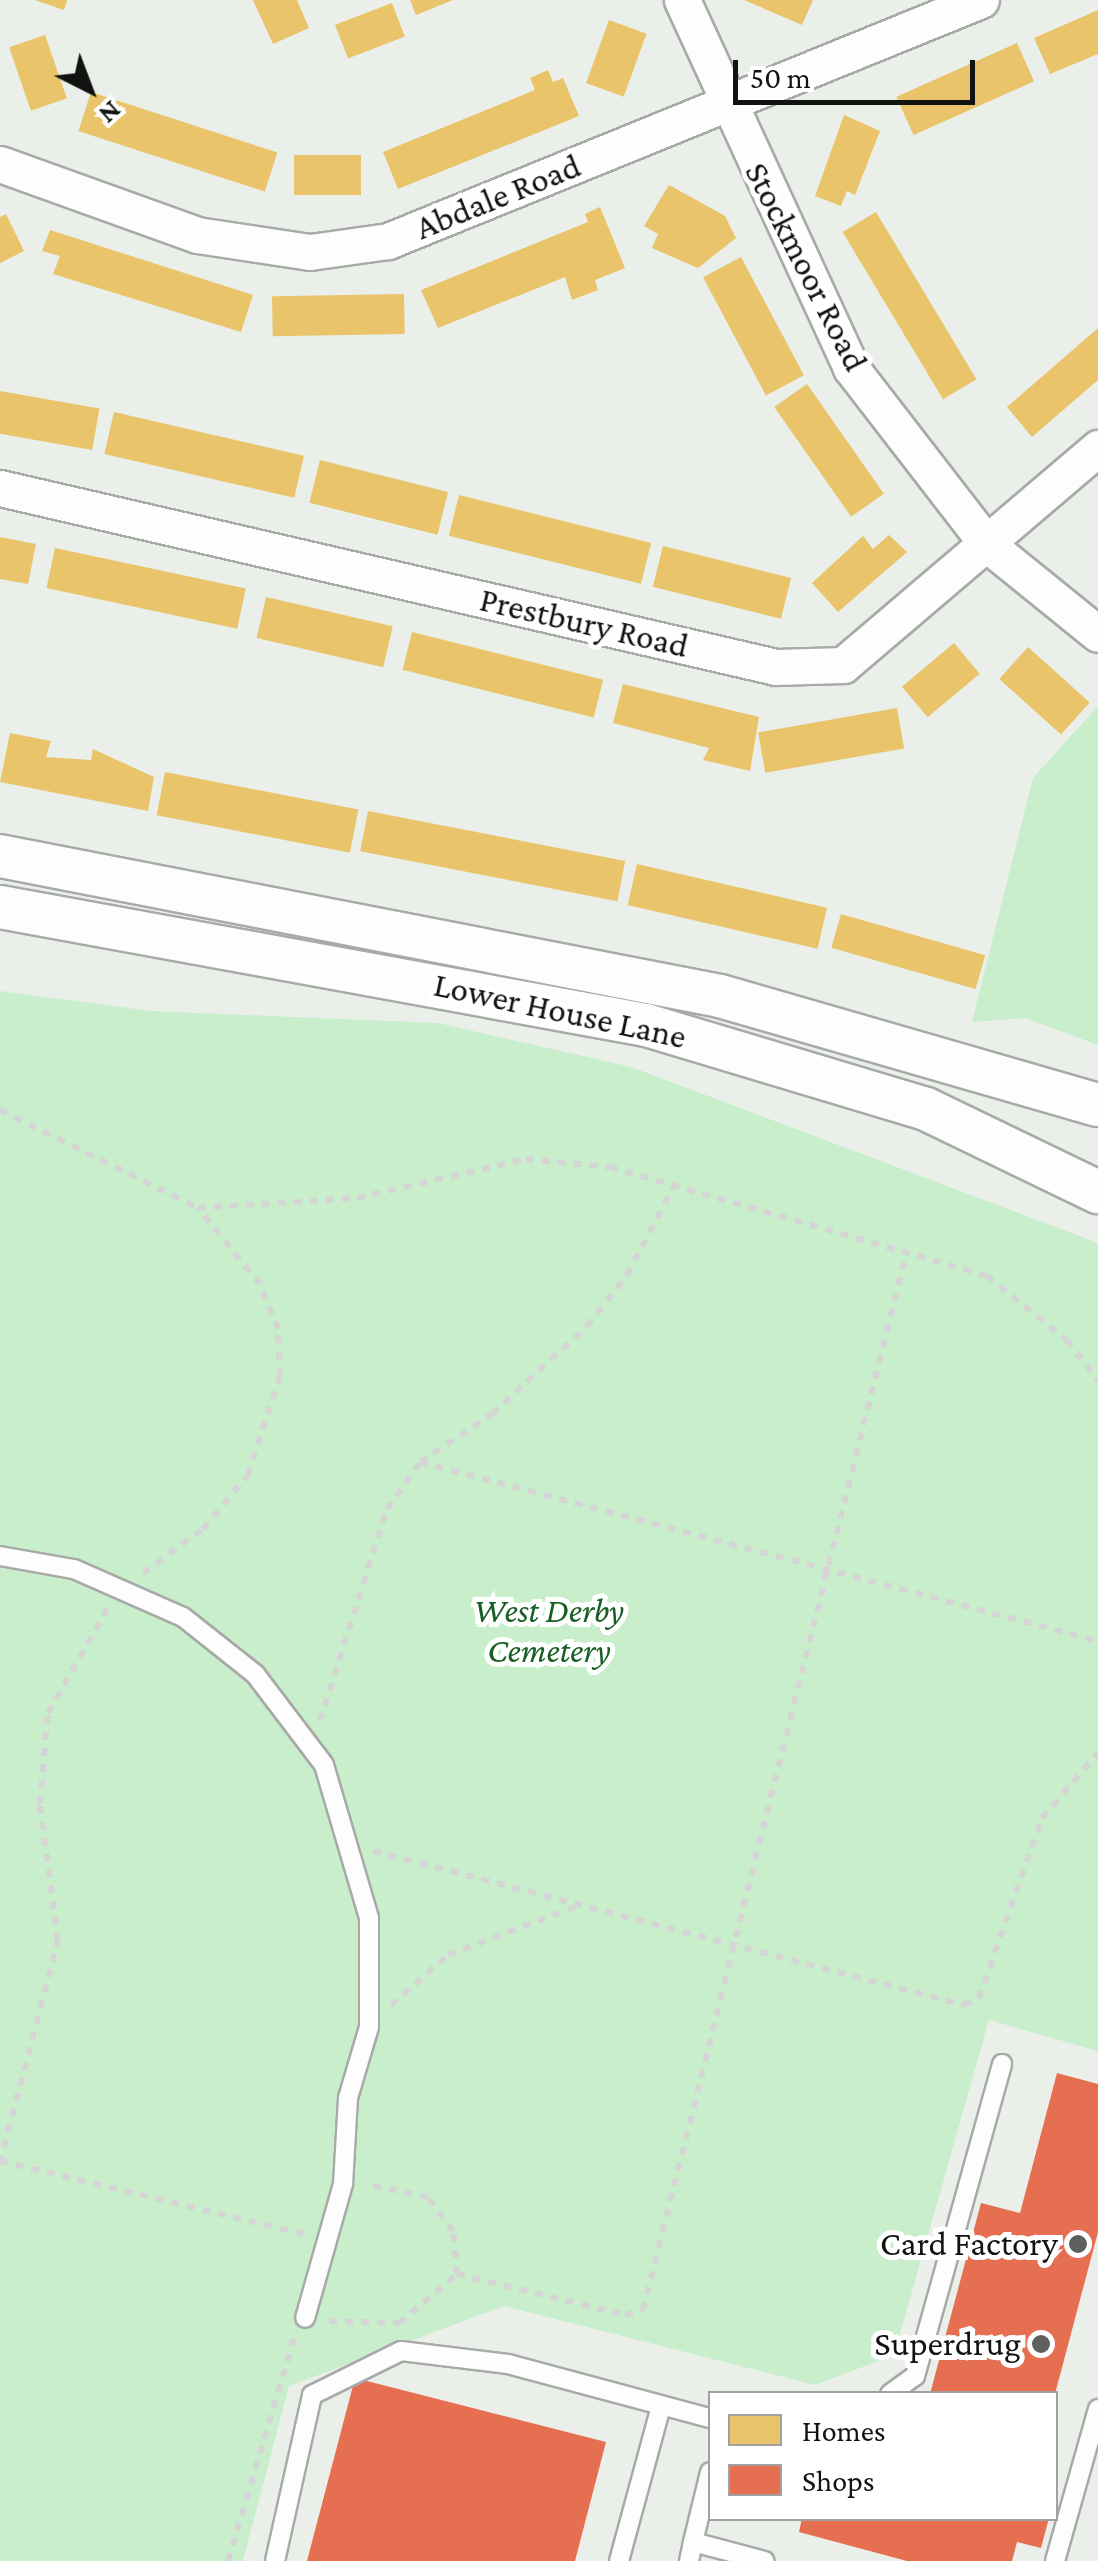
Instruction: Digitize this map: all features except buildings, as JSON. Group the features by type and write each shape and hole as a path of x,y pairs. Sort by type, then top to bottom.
{"street":[{"name":"Stockmoor Road","path":"682,0 726,105 851,368 988,545 1098,634"},
{"name":"Abdale Road","path":"0,164 197,235 310,252 388,241 981,0"},
{"name":"Prestbury Road","path":"0,488 776,667 843,666 1098,448"},
{"name":"Lower House Lane","path":"0,856 664,984 955,1062 1098,1105"},
{"name":"Lower House Lane","path":"0,907 646,1025 926,1109 1098,1192"},
{"path":"955,1062 1098,1132"}],"lane":[{"path":"0,1556 74,1569 118,1592 183,1617 255,1674 314,1749 357,1853 370,1918 369,2027 348,2098 343,2184 305,2318"},
{"path":"893,2391 921,2360 1002,2064"},
{"path":"275,2561 312,2396 358,2366 426,2348 660,2410 708,2418"},
{"path":"1055,2561 1098,2409"},
{"path":"619,2561 660,2410"},
{"path":"689,2561 708,2480"},
{"path":"693,2542 764,2561"}],"path":[{"path":"0,1110 198,1208 260,1284 278,1330 269,1430 248,1475 203,1529 118,1592 48,1713 40,1804 58,1941 0,2161 328,2240"},
{"path":"198,1208 356,1198 552,1157 676,1184 987,1276 1067,1340 1098,1380"},
{"path":"314,1749 359,1578 387,1509 420,1462 492,1414 586,1326 676,1184"},
{"path":"458,2274 624,2315 642,2310 832,1568 907,1250"},
{"path":"420,1462 1098,1640"},
{"path":"357,1853 582,1905 964,2005 978,1998 1020,1861 1042,1818 1098,1753"},
{"path":"369,2027 448,1955 582,1905"},
{"path":"343,2184 428,2197 453,2231 458,2274"},
{"path":"228,2561 280,2362 305,2318 398,2323 458,2274"}],"green space":[{"path":"1098,706 1098,1045 1025,1018 972,1022 1033,778"},
{"name":"West Derby Cemetery","path":"0,991 151,1011 438,1023 631,1067 1098,1243 1098,2051 989,2020 894,2355 815,2385 504,2306 289,2386 243,2561 0,2561"}],"place":[{"name":"Card Factory","path":"1078,2244"},
{"name":"Superdrug","path":"1041,2344"}]}
